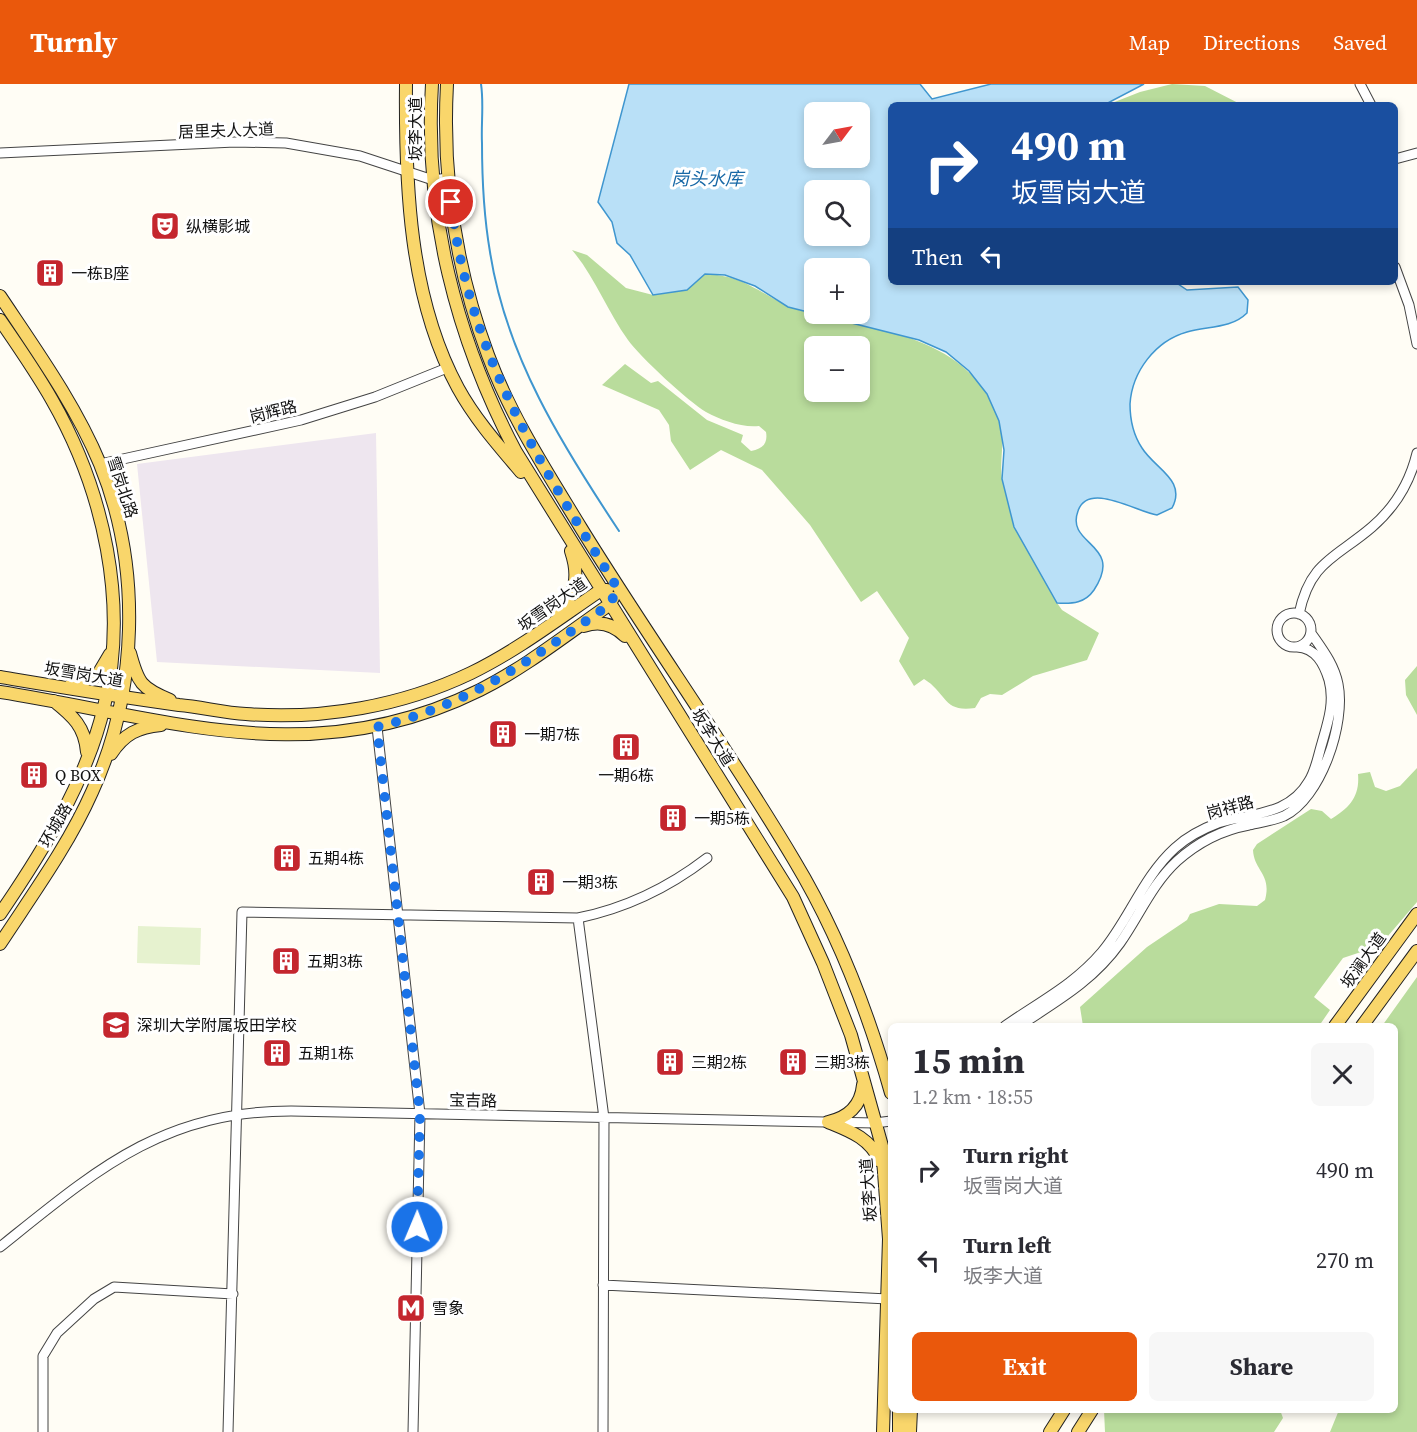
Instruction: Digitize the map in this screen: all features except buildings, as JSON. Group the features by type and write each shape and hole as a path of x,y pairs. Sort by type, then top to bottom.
{"main road":[{"path":"406,84 408,173 420,276 447,368 480,423 544,497"},
{"name":"坂李大道","path":"432,84 433,180 446,266 468,345 504,430 609,605 792,897 831,983 851,1035 882,1146 888,1225"},
{"name":"坂李大道","path":"447,84 448,178 456,238 466,286 498,378 529,444 618,589 801,871 855,980 888,1084"},
{"name":"雪岗北路","path":"0,296 65,396 100,464 117,518 125,552 127,641 119,713"},
{"name":"雪岗北路","path":"0,320 53,401 89,483 105,536 112,588 112,651 104,709"},
{"path":"554,622 576,584 576,565 565,532"},
{"name":"坂雪岗大道","path":"0,677 224,712 289,716 374,706 424,692 470,674 522,645 601,590 618,589"},
{"name":"坂雪岗大道","path":"0,692 235,734 290,736 377,727 426,713 481,690 524,665 609,605 618,589"},
{"path":"564,636 587,624 603,623 617,629 638,650"},
{"path":"127,641 139,682 146,689 182,705"},
{"path":"64,687 77,685 97,675 112,651"},
{"path":"53,700 80,725 86,739 88,755"},
{"name":"环城路","path":"0,914 35,862 80,778 104,709"},
{"name":"环城路","path":"0,944 75,827 104,765 119,713"},
{"path":"104,765 116,746 136,729 180,724"},
{"name":"坂澜大道","path":"1337,1023 1417,914"},
{"path":"1364,1023 1417,951"},
{"path":"828,1122 847,1115 855,1108 860,1099 863,1079"},
{"path":"828,1122 867,1142 876,1152 884,1171"},
{"name":"坂李大道","path":"883,1432 888,1299"},
{"path":"898,1413 899,1432"},
{"path":"910,1432 911,1413"},
{"path":"1050,1432 1062,1413"},
{"path":"1078,1432 1090,1413"}],"street":[{"path":"1360,84 1369,102"},
{"name":"居里夫人大道","path":"0,153 235,142 286,143 360,156 433,180 448,178"},
{"path":"1398,158 1417,153"},
{"path":"1398,275 1409,305 1417,344"},
{"name":"岗辉路","path":"100,464 302,420 375,397 447,368"},
{"path":"1299,614 1307,587 1323,564 1373,526 1397,500 1408,479 1417,453"},
{"path":"1299,614 1309,621 1311,633 1306,642 1297,647 1286,644 1278,635 1279,623 1287,615 1299,614"},
{"name":"岗祥路","path":"1024,1023 1068,996 1096,971 1120,943 1161,878 1186,854 1227,831 1286,815 1312,793 1323,770 1340,701 1334,669 1311,633"},
{"name":"岗祥路","path":"1010,1023 1063,989 1090,966 1113,938 1160,865 1181,843 1216,824 1282,807 1305,788 1315,767 1330,716 1331,694 1326,672 1316,654 1297,647"},
{"path":"377,727 420,1114 413,1432"},
{"path":"228,1432 242,912 578,918 617,908 654,893 707,858"},
{"path":"578,918 604,1118 603,1432"},
{"name":"宝吉路","path":"0,1247 83,1180 125,1152 179,1128 237,1115 278,1111 875,1123"},
{"path":"875,1123 888,1120"},
{"path":"603,1285 888,1299"},
{"path":"43,1432 43,1356 57,1333 94,1299 114,1287 233,1294"}],"shaded area":[{"path":"376,433 380,673 157,662 137,464"}],"green space":[{"path":"1172,84 1205,86 1236,102 1115,102 1140,92"},
{"path":"572,250 587,255 626,288 653,295 687,290 705,274 721,276 746,284 792,308 804,311 804,324 859,324 892,332 945,354 967,371 986,392 999,420 1002,436 1003,483 1055,600 1062,610 1099,633 1087,660 1033,676 1002,695 990,694 981,698 975,708 957,708 951,705 924,679 914,686 899,661 909,638 877,591 861,602 810,525 762,470 721,450 690,470 671,441 669,425 659,410 602,385 625,364 651,383 658,381 707,420 743,435 741,442 751,451 759,449 765,442 766,432 759,426 732,423 706,412 653,368 628,340"},
{"path":"1417,666 1417,715 1406,695 1405,680"},
{"path":"1417,768 1417,902 1370,957 1361,952 1343,958 1314,997 1330,1010 1321,1023 1083,1023 1080,1007 1147,947 1187,920 1190,914 1219,904 1257,906 1265,900 1267,891 1265,878 1256,863 1253,850 1257,844 1311,809 1322,811 1331,819 1337,815 1352,801 1357,789 1358,774 1370,772 1375,787 1386,791 1400,786"},
{"path":"138,926 201,928 200,965 137,963"},
{"path":"1417,977 1417,1432 1330,1432 1338,1413 1398,1413 1398,1023 1384,1023"},
{"path":"1104,1413 1281,1413 1283,1418 1274,1432 1105,1432"}],"water":[{"name":"岗头水库","path":"629,84 920,84 932,99 991,84 1144,84 1110,102 888,102 888,285 1180,285 1187,290 1238,287 1248,300 1247,313 1234,322 1175,336 1155,350 1147,359 1135,381 1132,392 1130,404 1133,427 1142,448 1173,482 1176,498 1172,508 1157,515 1102,498 1083,502 1078,511 1076,523 1079,532 1099,554 1103,563 1102,575 1087,598 1073,603 1057,603 1014,527 1002,479 1004,450 999,421 987,394 969,371 946,352 919,340 856,324 870,324 870,258 804,258 804,311 788,307 755,286 725,275 705,274 687,290 653,295 630,255 617,243 612,222 598,202"}],"waterway":[{"path":"481,84 482,170 486,225 498,290 509,327 523,363 557,432 619,531"}],"place":[{"name":"纵横影城","path":"165,226"},
{"name":"一栋B座","path":"50,273"},
{"name":"一期7栋","path":"503,734"},
{"name":"一期6栋","path":"626,747"},
{"name":"Q BOX","path":"34,775"},
{"name":"一期5栋","path":"673,818"},
{"name":"五期4栋","path":"287,858"},
{"name":"一期3栋","path":"541,882"},
{"name":"五期3栋","path":"286,961"},
{"name":"深圳大学附属坂田学校","path":"116,1025"},
{"name":"五期1栋","path":"277,1053"},
{"name":"三期2栋","path":"670,1062"},
{"name":"三期3栋","path":"793,1062"},
{"name":"雪象","path":"411,1308"}],"route":[{"path":"417,1227 420,1114 377,727 426,713 463,699 498,681 532,660 609,605 618,589 529,444 507,401 488,356 466,286 451,202"}]}
